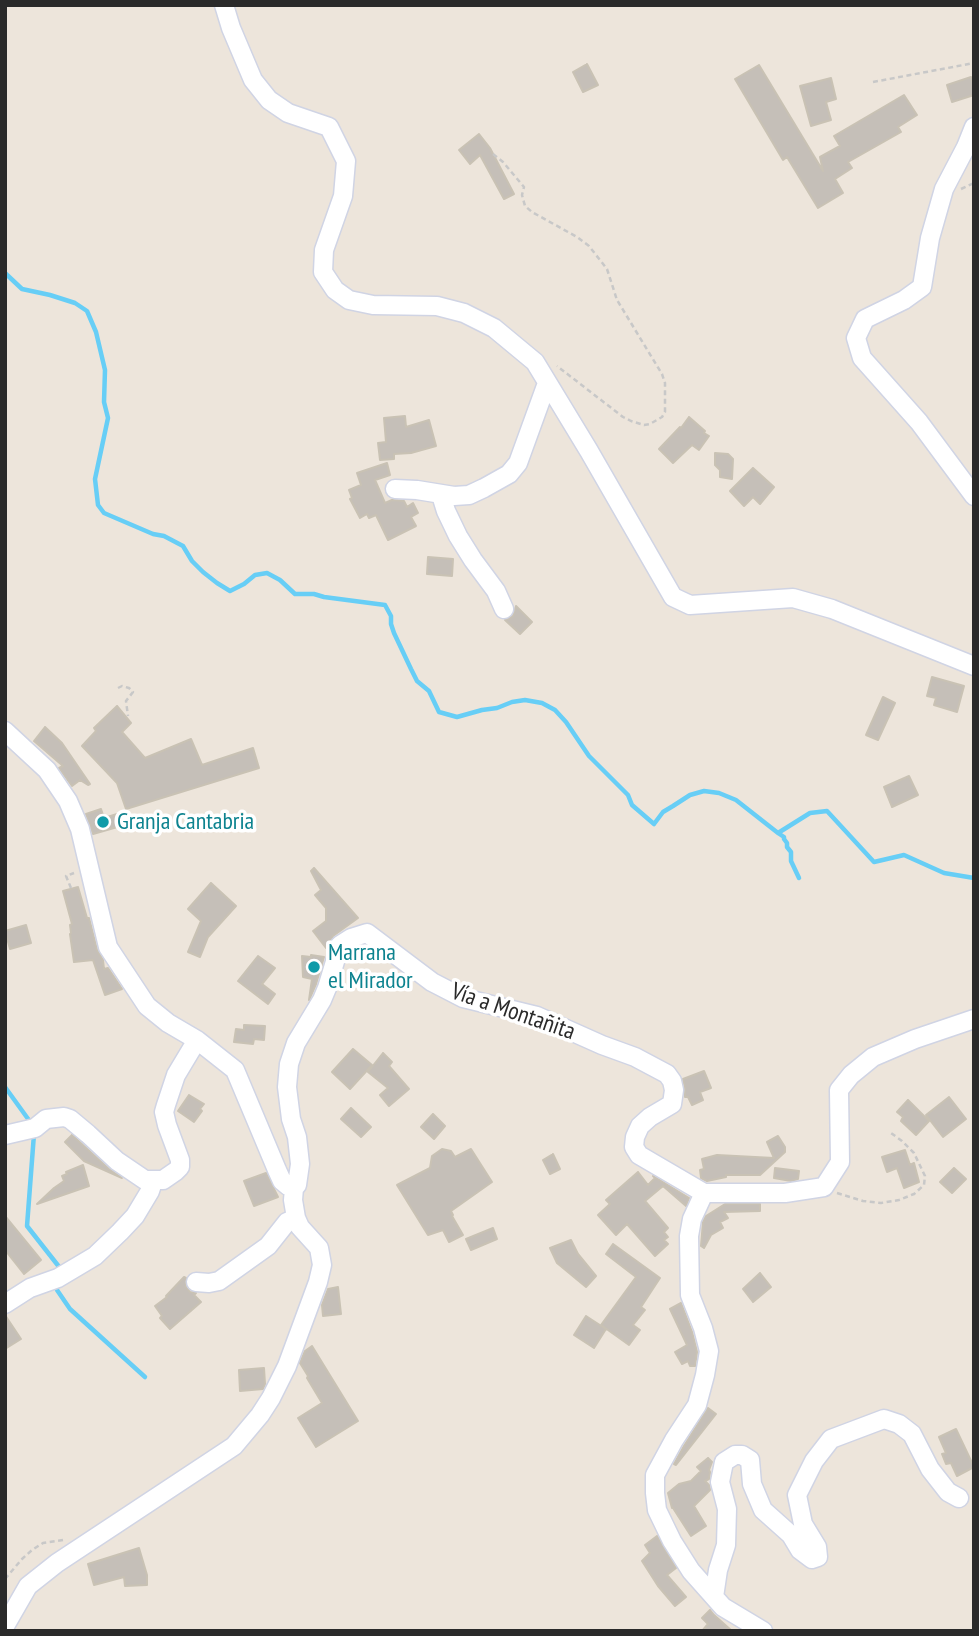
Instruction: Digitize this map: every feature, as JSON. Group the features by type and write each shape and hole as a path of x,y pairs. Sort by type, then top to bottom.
{"street":[{"path":"224,5 253,80 269,100 288,113 328,127 346,161 344,196 324,250 323,272 335,290 349,300 360,303 437,306 464,313 494,328 535,362 673,597 690,605 793,598 832,609 974,666"},
{"path":"974,127 944,189 930,238 922,287 904,300 865,319 856,338 862,358 919,422 974,496"},
{"path":"395,489 441,495 469,495 509,474 518,463 547,383"},
{"path":"441,495 458,536 472,560 496,591 504,609"},
{"path":"5,731 47,770 68,801 80,829 108,947 147,1006 235,1070 282,1181 294,1188 296,1218 300,1227 319,1248 322,1265 287,1366 271,1398 248,1432 234,1447 85,1544 28,1586 5,1626"},
{"name":"Vía a Montañita","path":"294,1188 299,1177 300,1164 287,1087 289,1064 296,1043 322,1000 340,945 367,933 432,982 463,998 537,1016 635,1057 667,1074 673,1081 672,1104 640,1126 634,1147 639,1155 704,1193"},
{"path":"763,1631 723,1607 691,1571 657,1510 655,1475 697,1405 709,1351 690,1295 689,1236 692,1219 704,1193 785,1193 824,1187 840,1161 838,1090 851,1075 873,1057 974,1019"},
{"path":"5,1135 35,1128 51,1117 64,1117 70,1119 117,1161 145,1181 163,1180 180,1167 164,1112 176,1075 197,1041"},
{"path":"5,1304 30,1288 58,1278 95,1256 135,1216 153,1182"},
{"path":"197,1282 219,1281 268,1246 287,1222 296,1218"},
{"path":"714,1597 718,1570 726,1545 727,1509 720,1482 724,1462 735,1455 742,1455 750,1460 752,1484 763,1510 791,1535 800,1550 812,1559 818,1557 817,1547 803,1524 797,1494 814,1461 831,1439 884,1419 899,1424 912,1434 930,1469 948,1492 959,1498"}],"path":[{"path":"873,82 974,63"},
{"path":"493,154 524,187 526,206 589,246 607,270 617,300 662,373 665,383 665,412 662,418 650,424 631,421 557,366 544,359 535,362"},
{"path":"118,688 122,686 133,692 126,701 128,716"},
{"path":"71,888 66,876 74,873"},
{"path":"824,1187 863,1201 881,1203 914,1194 924,1185 925,1176 914,1153 891,1133"},
{"path":"5,1579 22,1559 43,1544 62,1539 75,1546 85,1544"}],"building":[{"path":"587,64 598,85 583,92 573,72"},
{"path":"759,65 823,171 820,157 840,146 834,136 904,95 917,115 898,127 901,132 848,162 852,168 835,179 843,193 818,208 787,157 783,160 735,79"},
{"path":"971,77 974,95 952,102 947,85"},
{"path":"831,78 836,99 826,102 831,120 811,126 800,86"},
{"path":"479,134 490,148 514,194 504,199 480,155 470,164 459,150"},
{"path":"405,416 406,427 429,420 436,446 411,453 394,454 394,459 380,460 378,443 386,442 384,418"},
{"path":"689,417 709,436 699,450 692,445 673,463 659,449"},
{"path":"715,453 728,454 733,459 732,479 720,477 720,470 715,465"},
{"path":"387,463 390,475 375,480 385,503 392,500 404,501 407,507 413,503 418,513 411,517 416,526 388,540 376,515 369,518 367,514 360,518 350,499 349,490 361,485 357,473"},
{"path":"753,468 774,487 760,504 753,497 744,506 730,491"},
{"path":"428,557 453,559 452,576 427,574"},
{"path":"516,606 532,622 520,634 505,620 513,616"},
{"path":"932,677 964,686 957,712 934,705 936,698 927,696"},
{"path":"883,697 895,703 878,740 866,735"},
{"path":"117,706 131,723 122,732 145,758 191,739 202,765 253,748 259,768 126,809 117,783 82,746 96,731 94,728"},
{"path":"45,727 62,743 90,784 80,780 72,786 59,768 63,766 34,741"},
{"path":"909,776 918,795 892,807 884,787"},
{"name":"Granja Cantabria","path":"101,809 104,818 117,814 121,826 93,834 86,814"},
{"path":"314,868 358,918 333,936 326,948 313,931 326,921 326,908 315,895 321,890 311,871"},
{"path":"211,883 236,906 208,937 200,957 188,952 201,921 188,909"},
{"path":"78,887 104,969 108,968 122,989 105,995 93,960 74,962 70,934 72,924 63,891"},
{"path":"26,925 31,943 10,949 5,931"},
{"path":"258,956 275,968 262,984 275,994 268,1004 238,981"},
{"name":"Marrana el Mirador","path":"302,956 324,957 309,1000 312,979 303,977"},
{"path":"244,1025 265,1026 264,1040 254,1039 253,1044 234,1042 236,1029 244,1030"},
{"path":"353,1049 372,1065 350,1089 332,1072"},
{"path":"383,1053 392,1062 389,1066 409,1089 389,1106 380,1095 388,1088 368,1072"},
{"path":"704,1071 711,1088 700,1092 703,1100 692,1105 688,1097 685,1097 683,1079"},
{"path":"189,1095 204,1104 194,1122 178,1111"},
{"path":"949,1097 966,1119 943,1137 926,1115"},
{"path":"908,1100 929,1121 916,1135 901,1121 903,1117 897,1112"},
{"path":"351,1108 371,1127 361,1137 341,1119"},
{"path":"433,1114 445,1126 434,1139 421,1127"},
{"path":"72,1135 122,1178 84,1161 65,1142"},
{"path":"778,1136 785,1152 760,1175 726,1175 707,1181 701,1178 700,1170 704,1169 702,1159 717,1155 774,1158 767,1142"},
{"path":"442,1149 451,1151 455,1157 471,1149 492,1182 451,1211 463,1235 449,1242 443,1230 428,1235 397,1185 430,1168 432,1156"},
{"path":"905,1150 910,1165 914,1163 919,1182 904,1188 897,1168 887,1172 882,1157"},
{"path":"553,1154 560,1169 550,1174 543,1160"},
{"path":"83,1165 89,1186 37,1204 64,1181 62,1176 67,1174 66,1172"},
{"path":"775,1168 799,1171 798,1179 791,1181 774,1178"},
{"path":"954,1168 966,1179 952,1193 940,1182"},
{"path":"638,1172 648,1185 655,1178 653,1176 689,1198 686,1206 663,1186 645,1201 668,1228 664,1232 668,1237 664,1240 668,1244 655,1256 627,1224 616,1235 598,1215 610,1204 606,1200"},
{"path":"266,1173 278,1197 254,1206 244,1181"},
{"path":"725,1204 760,1204 760,1211 724,1212 728,1218 720,1222 723,1228 711,1235 704,1248 701,1246 703,1222 706,1216"},
{"path":"5,1216 41,1260 24,1274 5,1250"},
{"path":"493,1228 497,1239 471,1250 466,1239"},
{"path":"571,1240 578,1254 596,1276 586,1287 557,1263 550,1248"},
{"path":"613,1244 660,1278 641,1307 645,1310 633,1325 640,1330 629,1345 601,1325 636,1277 606,1254"},
{"path":"760,1273 771,1287 753,1302 743,1289"},
{"path":"184,1277 186,1287 190,1292 196,1293 194,1295 201,1302 170,1329 160,1318 162,1316 155,1306 167,1297"},
{"path":"338,1287 341,1314 323,1316 322,1305 328,1289"},
{"path":"681,1303 697,1352 695,1366 690,1366 688,1361 682,1364 675,1352 687,1345 670,1309"},
{"path":"5,1315 21,1339 5,1349"},
{"path":"586,1316 606,1329 594,1348 574,1335"},
{"path":"312,1346 358,1421 316,1447 298,1418 322,1403 300,1363 305,1351"},
{"path":"264,1368 263,1389 240,1391 239,1370"},
{"path":"708,1408 716,1414 676,1465 674,1464 684,1446"},
{"path":"956,1429 974,1467 957,1476 951,1463 946,1464 942,1454 946,1453 939,1437"},
{"path":"708,1458 712,1462 709,1479 705,1481 710,1490 694,1506 706,1526 691,1536 672,1508 668,1493 679,1484 691,1481 701,1471 697,1467"},
{"path":"657,1536 676,1568 667,1575 686,1597 675,1606 642,1561 650,1553 645,1545"},
{"path":"139,1548 147,1575 147,1585 125,1586 124,1577 94,1585 88,1564"},
{"path":"710,1610 732,1631 702,1631 708,1624 702,1618"}],"waterway":[{"path":"5,273 22,289 75,303 87,311 96,332 105,370 104,402 108,418 95,479 98,505 104,513 183,546 203,572 230,591 255,575 267,573 280,580 295,594 314,594 385,605 391,616 394,633 417,681 429,691 439,712 457,717 512,702 525,700 542,703 555,710 589,756 628,795 632,805 654,824 663,812 690,795 704,791 719,793 736,800 778,833 810,813 827,811 874,862 904,855 944,873 974,878"},
{"path":"778,833 787,843 799,878"},
{"path":"5,1087 31,1123"},
{"path":"34,1134 27,1226 60,1268"},
{"path":"57,1290 70,1309 145,1377"}],"place":[{"name":"Granja Cantabria","path":"103,822"},
{"name":"Marrana el Mirador","path":"314,967"}]}
